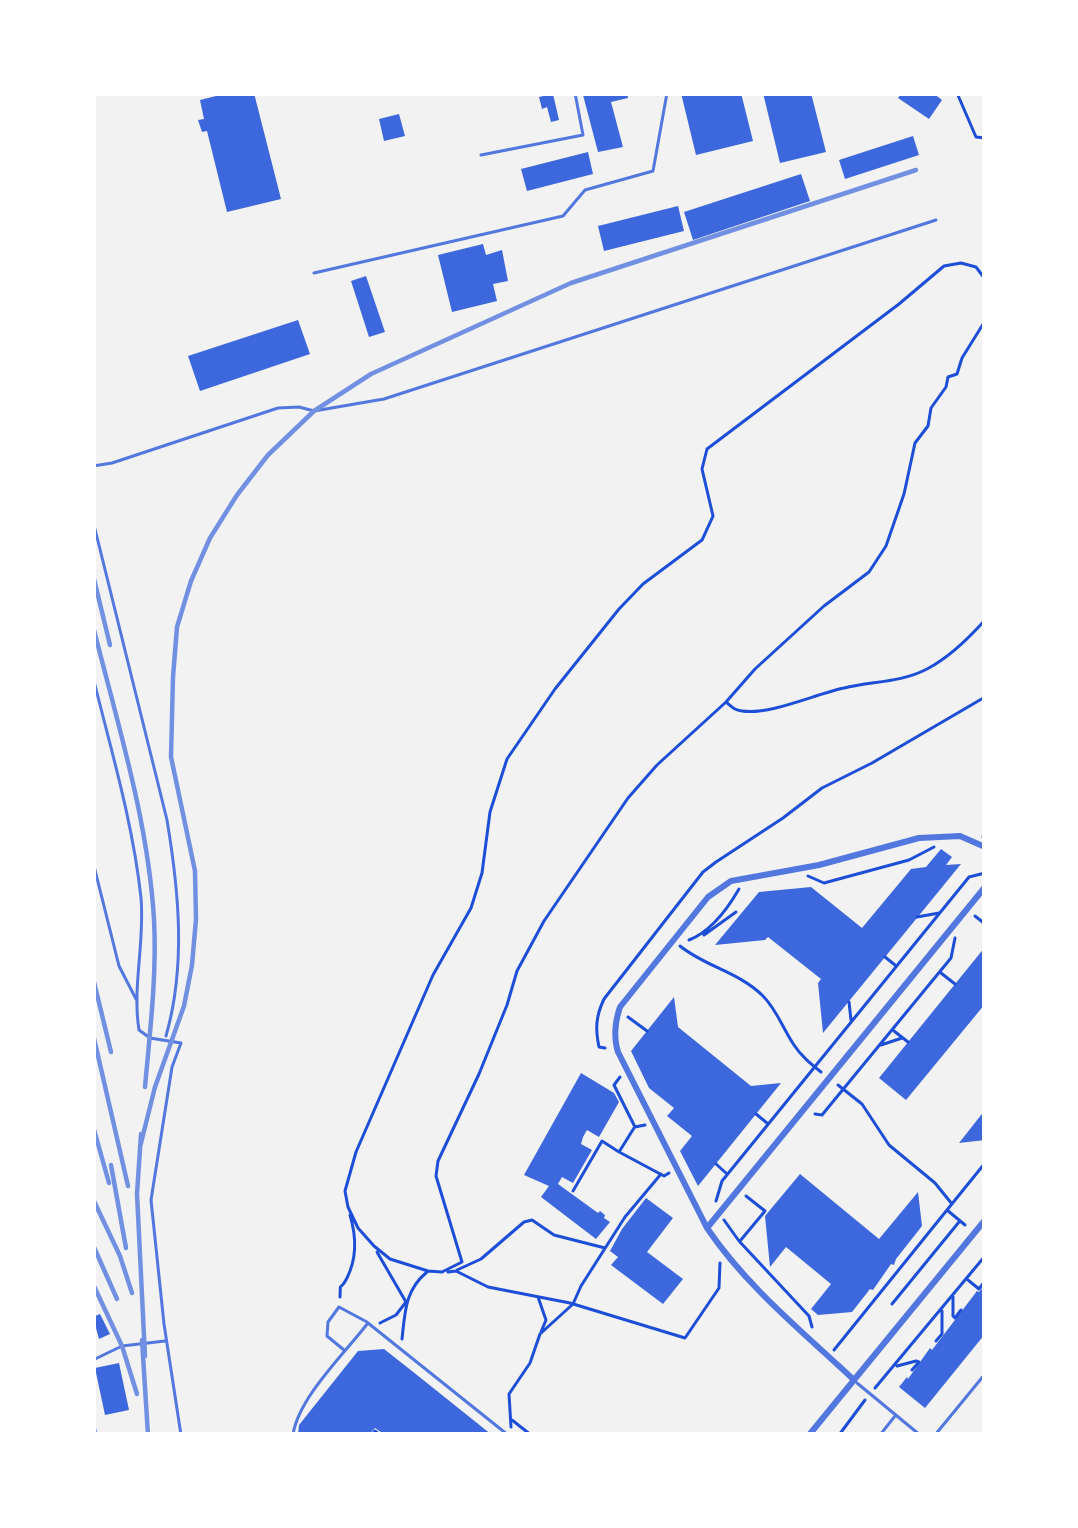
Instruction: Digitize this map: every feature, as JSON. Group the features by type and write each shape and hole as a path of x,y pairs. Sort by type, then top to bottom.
{"street":[{"path":"854,1380 805,1337 721,1249 621,1060 615,1025 620,1006 714,891 741,878 819,865 920,838 960,836 985,848"},
{"path":"707,1228 985,887"},
{"path":"809,1435 985,1220"}],"lane":[{"path":"481,155 583,134 575,93"},
{"path":"314,273 563,216 585,190 652,171 668,93"},
{"path":"93,466 278,408 314,411 384,399 936,220"},
{"path":"93,521 174,860 179,934 175,1004 166,1040"},
{"path":"93,677 136,858 142,946 139,1030 149,1038 182,1043 172,1067 151,1200 182,1435"},
{"path":"93,862 119,967 137,1000"},
{"path":"346,1351 327,1336 328,1322 339,1307 371,1325 510,1435"},
{"path":"293,1435 307,1401 371,1325"},
{"path":"93,1360 122,1346 167,1340"},
{"path":"935,1435 985,1375"},
{"path":"854,1380 920,1435"},
{"path":"880,1435 896,1415"},
{"path":"93,1421 96,1435"}],"path":[{"path":"957,93 976,137 985,138"},
{"path":"339,1307 341,1284 354,1255 355,1232 345,1191 356,1152 433,975 471,908 482,872 490,812 507,759 619,609 643,584 702,540 713,516 702,469 707,449 944,266 976,267 985,279"},
{"path":"442,1272 462,1262 436,1176 438,1161 479,1074 531,942 628,798 657,765 824,606 869,572 886,546 915,443 928,426 931,408 948,377 957,374 985,321"},
{"path":"726,702 745,712 900,680 930,668 985,620"},
{"path":"608,1049 599,1047 596,1029 604,999 703,872 822,788 985,697"},
{"path":"808,876 824,883 909,860 940,845"},
{"path":"814,1333 809,1316 723,1222 729,1214 713,1202 722,1181 969,877 985,873"},
{"path":"702,935 741,888"},
{"path":"676,943 710,932 738,913 734,898"},
{"path":"929,926 917,917 940,913"},
{"path":"973,915 985,924"},
{"path":"807,1120 812,1113 822,1115 844,1090 951,958 963,928"},
{"path":"676,943 757,990 795,1048 862,1104 889,1145 935,1183 952,1204"},
{"path":"885,957 897,966"},
{"path":"939,972 955,984"},
{"path":"851,1022 848,1002 860,1011"},
{"path":"624,1025 628,1012 646,1031"},
{"path":"879,1046 905,1040 892,1030"},
{"path":"620,1076 614,1085 634,1127"},
{"path":"756,1114 768,1124"},
{"path":"620,1152 634,1127 644,1124"},
{"path":"574,1191 602,1142 661,1174 669,1173"},
{"path":"824,1342 833,1351 985,1163"},
{"path":"716,1164 728,1174"},
{"path":"540,1334 573,1304 625,1217 661,1174"},
{"path":"737,1204 745,1195 765,1211 739,1241"},
{"path":"348,1207 358,1228 390,1259 428,1271 456,1271 481,1259 532,1220 554,1235 607,1248"},
{"path":"947,1210 975,1233"},
{"path":"892,1304 960,1221"},
{"path":"374,1246 406,1302 401,1349"},
{"path":"456,1271 488,1287 573,1304 685,1338 719,1288 721,1249"},
{"path":"839,1435 985,1256"},
{"path":"371,1325 397,1316 414,1283 428,1271"},
{"path":"966,1279 979,1289 985,1281"},
{"path":"953,1295 952,1316 961,1310"},
{"path":"510,1435 509,1394 530,1364 546,1320 538,1297"},
{"path":"936,1341 942,1334 942,1309"},
{"path":"894,1366 919,1362 912,1370"},
{"path":"511,1419 531,1435"},
{"path":"372,1435 375,1431 380,1435"}],"building":[{"path":"254,93 281,199 227,212 207,131 202,132 198,120 204,119 200,100"},
{"path":"627,93 628,98 611,102 623,147 598,152 583,95"},
{"path":"681,93 741,93 753,141 696,155"},
{"path":"763,93 811,93 826,152 780,163"},
{"path":"902,93 933,93 942,100 929,119 898,98"},
{"path":"553,94 559,120 551,122 539,97"},
{"path":"399,114 405,136 384,141 379,119"},
{"path":"913,136 919,155 845,179 839,160"},
{"path":"588,152 593,174 527,191 521,169"},
{"path":"801,174 810,201 693,240 684,212"},
{"path":"678,206 684,231 604,251 598,226"},
{"path":"483,244 486,255 502,250 508,281 493,284 497,301 452,312 438,255"},
{"path":"366,276 385,332 369,337 351,281"},
{"path":"298,320 310,354 200,391 188,356"},
{"path":"941,849 952,857 946,865 961,864 823,1033 821,979 768,937 715,945 759,892 811,887 862,928 911,869 926,867"},
{"path":"985,947 985,1004 906,1100 879,1078"},
{"path":"674,997 678,1027 751,1086 781,1083 698,1186 680,1151 692,1136 667,1116 674,1108 649,1088 631,1051"},
{"path":"581,1073 614,1093 619,1102 599,1137 587,1130 583,1137 581,1144 592,1150 573,1183 562,1177 558,1184 610,1222 596,1239 541,1197 549,1186 524,1175"},
{"path":"985,1110 985,1140 959,1143"},
{"path":"800,1174 879,1239 918,1192 922,1226 852,1312 818,1315 811,1309 831,1284 786,1247 770,1267 765,1216"},
{"path":"646,1198 673,1218 647,1252 683,1279 663,1304 611,1265 618,1257 610,1251"},
{"path":"985,1285 985,1334 925,1408 899,1387"},
{"path":"100,1314 110,1334 99,1339 93,1317"},
{"path":"384,1349 492,1435 385,1435 375,1428 369,1435 298,1435 299,1425 358,1351"},
{"path":"119,1363 129,1410 105,1415 95,1368"}],"railway":[{"path":"140,1147 184,1006 196,919 195,871 171,757 177,627 210,538 268,455 314,411 371,374 571,283 916,170"},
{"path":"93,575 110,645"},
{"path":"93,626 130,771 151,882 155,961 145,1087"},
{"path":"93,978 111,1052"},
{"path":"93,1034 128,1186"},
{"path":"93,1126 109,1183"},
{"path":"141,1134 137,1194 145,1356"},
{"path":"111,1165 126,1248"},
{"path":"93,1199 132,1293"},
{"path":"93,1245 117,1299"},
{"path":"93,1284 122,1346 137,1394"},
{"path":"142,1340 148,1435"}]}
